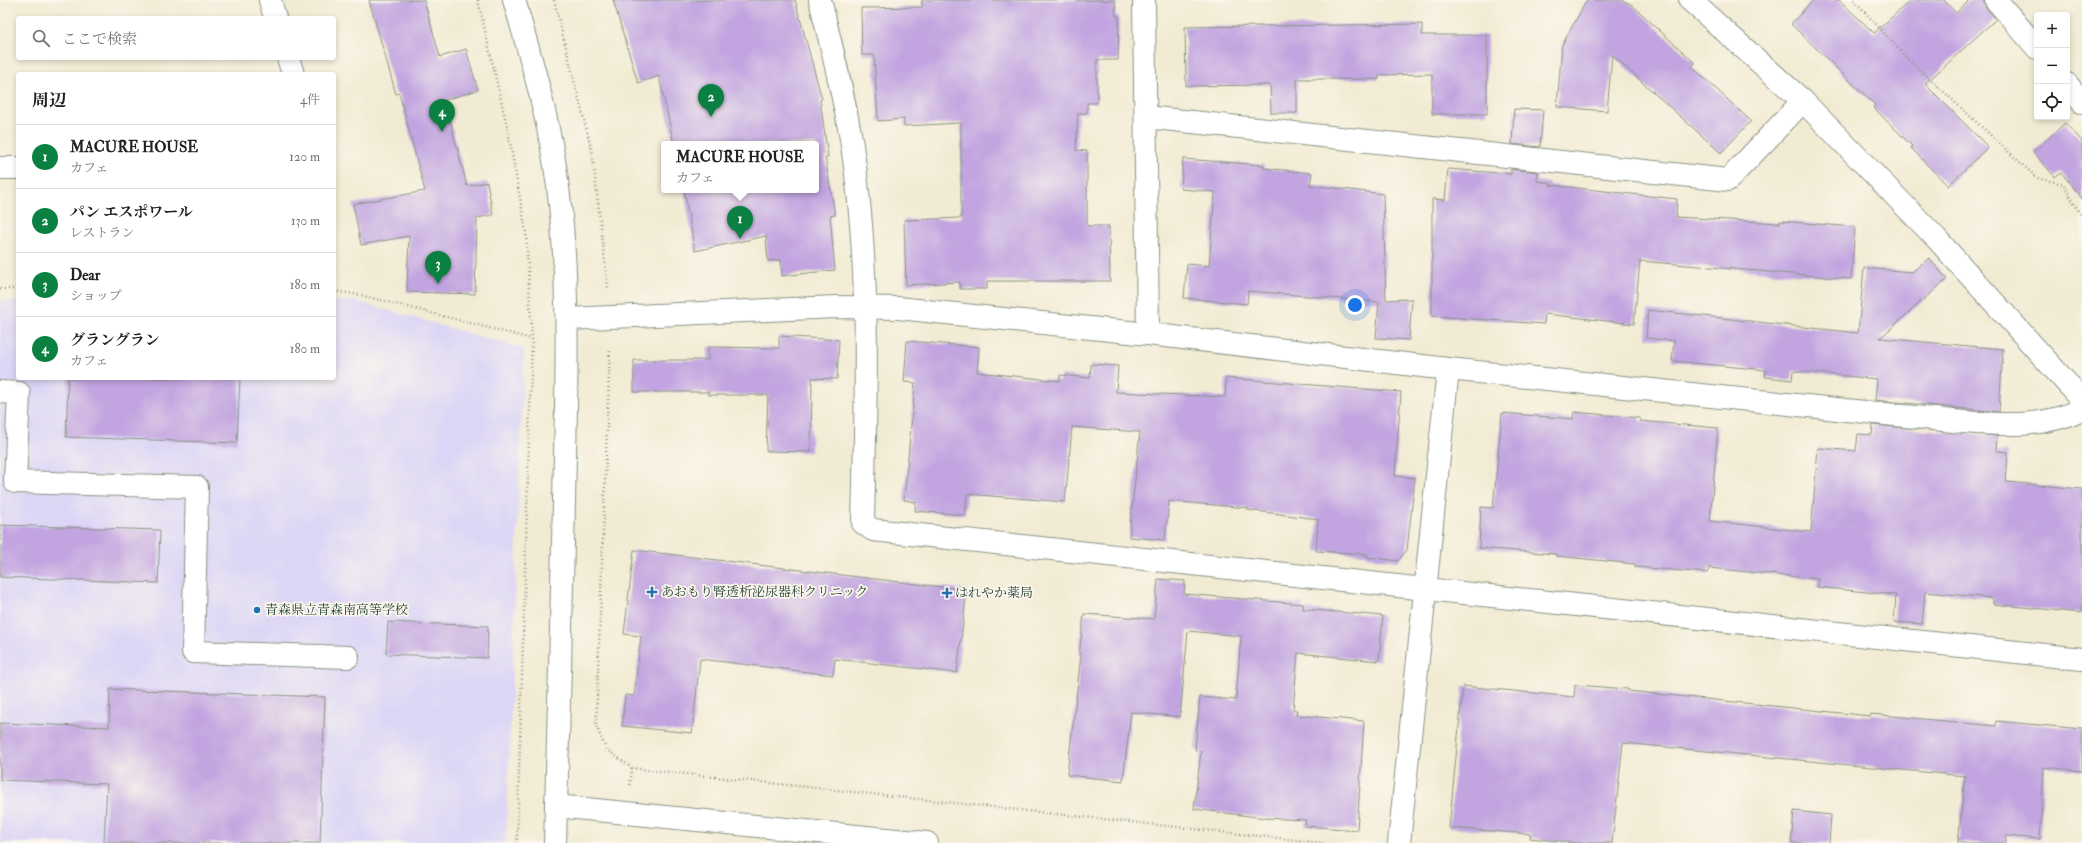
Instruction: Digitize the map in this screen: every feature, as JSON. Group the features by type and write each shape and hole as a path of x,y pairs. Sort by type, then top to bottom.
{"street":[{"path":"270,0 274,16"},
{"path":"514,0 532,60 550,135 558,186 563,236 567,319 555,843"},
{"path":"820,0 852,145 860,216 866,354 863,523 873,530 2082,659"},
{"path":"1144,0 1148,334"},
{"path":"1690,0 1803,101 1936,238 2082,400"},
{"path":"1996,0 2034,44"},
{"path":"288,60 292,72"},
{"path":"2070,88 2082,102"},
{"path":"1146,117 1728,180 1803,101"},
{"path":"0,168 16,168"},
{"path":"567,319 865,306 898,308 1148,334 1448,369 1964,422 2007,425 2050,421 2082,409"},
{"path":"1399,843 1448,369"},
{"path":"0,392 19,393 14,482 197,487 193,652 348,657"},
{"path":"556,806 927,843"}],"path":[{"path":"478,0 508,131 526,232 532,339 517,843"},
{"path":"554,0 592,151 611,317 596,726 606,749 632,768 1324,843"},
{"path":"1854,0 1906,56 2037,178 2063,184 2082,217"},
{"path":"0,288 16,289"},
{"path":"336,290 361,295 532,339"}],"shaded area":[{"name":"青森県立青森南高等学校","path":"0,301 16,301 16,380 336,380 336,301 355,301 524,349 506,843 0,843"}],"building":[{"path":"369,0 424,0 440,57 466,49 478,90 445,100 467,186 487,182 493,215 477,218 475,294 407,292 409,236 361,245 353,204 425,191 399,93 396,94"},
{"path":"613,0 795,0 822,99 820,100 828,157 825,157 835,215 830,216 835,270 782,276 781,260 768,261 766,236 695,251 685,193 819,193 819,141 673,141 659,76 638,83"},
{"path":"922,0 1115,0 1116,16 1119,16 1118,60 1097,60 1097,103 1087,103 1087,113 1078,113 1076,150 1087,151 1087,226 1109,226 1110,281 987,281 987,289 960,289 960,282 906,285 904,220 961,218 961,123 904,126 904,119 878,121 874,55 862,55 861,8 922,7"},
{"path":"1587,0 1622,0 1632,5 1695,63 1692,67 1751,121 1721,153 1612,55 1607,111 1557,107 1562,45"},
{"path":"1813,0 1839,0 1874,33 1911,0 1944,0 1956,13 1970,0 1984,0 1986,8 1996,19 1925,84 1988,147 1948,186 1911,148 1912,146 1873,107 1875,105 1791,24"},
{"path":"1422,24 1422,35 1487,35 1487,114 1432,114 1432,74 1379,75 1379,79 1297,79 1297,113 1271,113 1270,85 1186,86 1185,27"},
{"path":"1514,109 1543,110 1540,147 1512,144"},
{"path":"2065,123 2082,141 2082,199 2061,172 2055,177 2033,152"},
{"path":"1183,159 1264,165 1263,168 1312,173 1310,185 1383,194 1386,300 1412,299 1409,340 1376,338 1379,302 1248,291 1247,304 1184,298 1187,264 1209,266 1215,192 1181,189"},
{"path":"1448,169 1511,174 1511,169 1538,172 1537,181 1550,183 1550,185 1677,199 1676,217 1780,223 1780,221 1855,227 1851,279 1640,261 1634,324 1545,314 1544,324 1432,316 1432,199 1445,200"},
{"path":"1929,258 1947,279 1880,338 2003,349 1999,412 1875,400 1877,379 1793,371 1792,380 1765,377 1766,370 1672,361 1674,341 1646,338 1648,310 1858,333 1864,268 1912,272"},
{"path":"779,336 839,340 837,379 812,378 811,452 766,451 768,395 708,395 708,392 634,392 634,360 708,360 708,347 779,348"},
{"path":"907,341 979,347 977,372 1060,381 1060,375 1090,378 1091,364 1118,366 1116,392 1225,397 1226,378 1401,392 1395,476 1415,478 1407,550 1398,561 1367,557 1367,554 1316,551 1318,519 1248,510 1248,508 1169,501 1165,540 1129,537 1140,432 1072,427 1065,502 967,494 965,515 915,511 916,502 904,500 915,383 904,382"},
{"path":"68,380 240,380 237,443 66,437"},
{"path":"1574,412 1640,418 1640,421 1718,428 1710,521 1811,532 1818,448 1856,451 1858,434 1872,435 1873,425 1997,436 1996,451 2008,452 2006,482 2082,489 2082,613 1993,604 1993,598 1925,592 1922,624 1894,622 1896,595 1817,587 1818,579 1709,568 1708,573 1635,567 1635,564 1556,556 1556,554 1479,548 1481,507 1493,508 1502,413 1573,419"},
{"path":"0,525 160,530 158,583 0,577"},
{"path":"634,550 967,590 957,673 835,659 833,675 700,659 692,733 622,726 625,695 634,696 641,636 624,634"},
{"path":"1158,579 1185,581 1184,594 1303,604 1303,609 1383,616 1379,661 1298,653 1293,710 1297,710 1296,715 1364,721 1357,830 1305,826 1306,820 1265,818 1194,809 1201,751 1195,750 1200,697 1236,700 1241,636 1188,631 1180,717 1131,712 1123,781 1067,775 1081,656 1079,655 1084,614 1154,619"},
{"path":"388,622 488,626 487,658 386,654"},
{"path":"1575,685 1628,689 1628,691 1870,716 1871,714 1996,726 1996,721 2082,729 2082,771 2044,767 2040,839 2006,836 2006,843 1958,843 1965,776 1623,743 1612,843 1577,843 1530,838 1531,834 1449,828 1463,686 1574,697"},
{"path":"110,689 325,697 320,843 104,843 107,784 0,780 0,723 109,727"},
{"path":"1794,811 1831,815 1829,843 1791,843"}],"place":[{"name":"パン エスポワール","path":"711,117"},
{"name":"グラングラン","path":"442,132"},
{"name":"MACURE HOUSE","path":"740,239"},
{"name":"Dear","path":"438,284"},
{"name":"あおもり腎透析泌尿器科クリニック","path":"652,592"},
{"name":"はれやか薬局","path":"947,593"},
{"name":"青森県立青森南高等学校","path":"257,610"}]}
